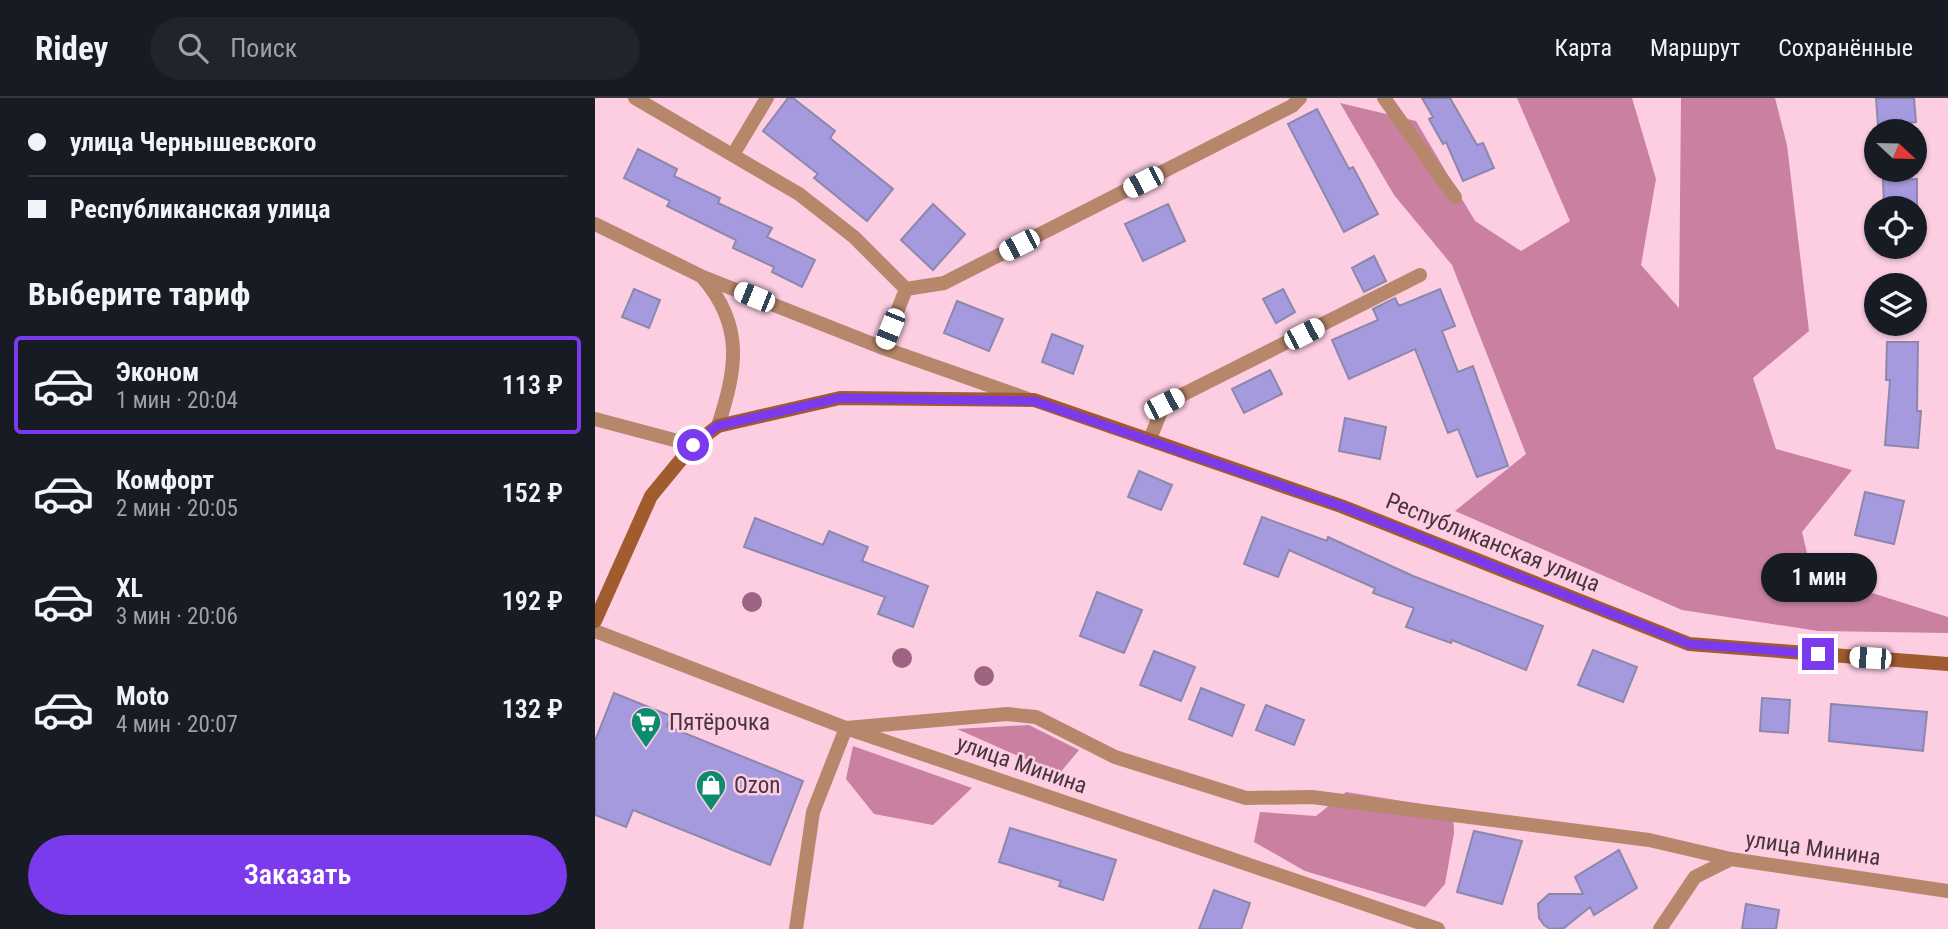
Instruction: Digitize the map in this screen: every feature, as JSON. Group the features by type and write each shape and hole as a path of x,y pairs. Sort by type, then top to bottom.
{"street":[{"path":"635,98 734,153 799,194 836,223 906,289"},
{"path":"734,153 767,98"},
{"path":"906,289 944,282 1292,106 1300,98"},
{"path":"1384,98 1455,197"},
{"path":"595,224 702,277 883,348 1034,401"},
{"path":"1150,439 1164,404 1420,275"},
{"path":"595,621 651,496 693,445 717,426 733,379 732,331 714,290 702,277"},
{"path":"883,348 906,289"},
{"name":"Республиканская улица","path":"717,426 840,398 1034,401 1341,506 1689,644 1948,664"},
{"path":"595,419 693,445"},
{"name":"улица Минина","path":"595,631 846,728 1439,929"},
{"path":"796,929 813,811 846,728 1007,714 1037,717 1115,757 1245,798 1312,797 1339,800 1649,840 1731,859"},
{"name":"улица Минина","path":"1660,929 1695,877 1731,859 1948,891"}],"shaded area":[{"path":"1517,98 1632,98 1656,179 1641,265 1679,308 1681,98 1775,98 1787,145 1809,331 1753,378 1776,449 1852,470 1802,532 1812,574 1948,617 1948,633 1818,631 1682,610 1455,511 1526,454 1452,265 1394,195 1340,103 1416,121 1475,221 1521,251 1570,221"},
{"path":"1029,725 1079,750 1059,774 957,729"},
{"path":"853,746 972,788 933,825 874,814 846,779"},
{"path":"1346,792 1453,809 1454,833 1445,884 1425,907 1305,871 1254,842 1260,812 1316,816"}],"building":[{"path":"788,98 793,98 835,131 830,138 893,189 867,221 814,178 818,174 763,131"},
{"path":"1422,98 1450,98 1477,145 1483,143 1494,168 1463,181 1446,142 1443,144 1429,119 1433,117"},
{"path":"1876,98 1914,98 1916,119 1878,119"},
{"path":"1317,109 1349,169 1353,167 1378,214 1344,232 1288,124"},
{"path":"638,149 677,169 674,176 720,198 718,203 772,228 767,237 815,260 802,287 772,272 774,267 733,248 736,240 667,206 670,201 624,178"},
{"path":"1883,182 1917,182 1917,196 1884,196"},
{"path":"933,204 965,234 933,270 901,240"},
{"path":"1168,204 1185,241 1143,261 1125,224"},
{"path":"1374,256 1386,281 1364,292 1352,268"},
{"path":"634,289 660,300 649,328 622,317"},
{"path":"1283,289 1295,312 1276,323 1263,299"},
{"path":"1440,289 1455,326 1442,331 1458,372 1473,366 1508,466 1477,477 1458,429 1448,433 1415,349 1349,379 1332,340 1378,320 1373,309 1395,298 1399,306"},
{"path":"957,301 1003,319 989,351 944,333"},
{"path":"1052,334 1083,346 1073,374 1042,362"},
{"path":"1887,342 1918,342 1917,411 1921,411 1918,448 1885,445 1890,380 1886,380"},
{"path":"1270,370 1282,394 1244,413 1232,389"},
{"path":"1345,418 1386,427 1380,459 1339,451"},
{"path":"1139,471 1172,485 1161,510 1128,497"},
{"path":"1865,492 1904,501 1894,544 1855,535"},
{"path":"1262,517 1327,541 1328,537 1413,576 1543,626 1526,670 1452,640 1451,643 1406,627 1414,608 1373,593 1375,588 1289,550 1278,577 1244,564"},
{"path":"755,518 823,545 829,531 868,547 862,561 928,586 913,627 878,614 885,597 744,547"},
{"path":"1097,592 1142,610 1124,653 1080,636"},
{"path":"1593,650 1637,667 1623,702 1578,685"},
{"path":"1154,651 1195,667 1181,701 1140,685"},
{"path":"1201,688 1244,705 1232,736 1189,719"},
{"path":"614,693 671,716 667,726 803,781 770,865 633,810 626,827 595,815 595,741"},
{"path":"1762,698 1790,700 1788,733 1760,731"},
{"path":"1831,704 1927,712 1923,751 1829,741"},
{"path":"1266,705 1304,720 1294,745 1256,730"},
{"path":"1010,828 1116,860 1103,900 1059,886 1061,881 999,862"},
{"path":"1474,831 1522,841 1502,904 1457,892"},
{"path":"1619,850 1637,888 1594,915 1590,907 1564,928 1550,929 1544,925 1539,918 1538,904 1549,894 1583,894 1575,877"},
{"path":"1214,890 1250,903 1241,929 1199,929"},
{"path":"1746,904 1779,910 1776,929 1742,929"}],"place":[{"name":"Пятёрочка","path":"646,749"},
{"name":"Ozon","path":"711,812"}],"route":[{"path":"693,445 717,426 840,398 1034,401 1341,506 1689,644 1818,654"}]}
